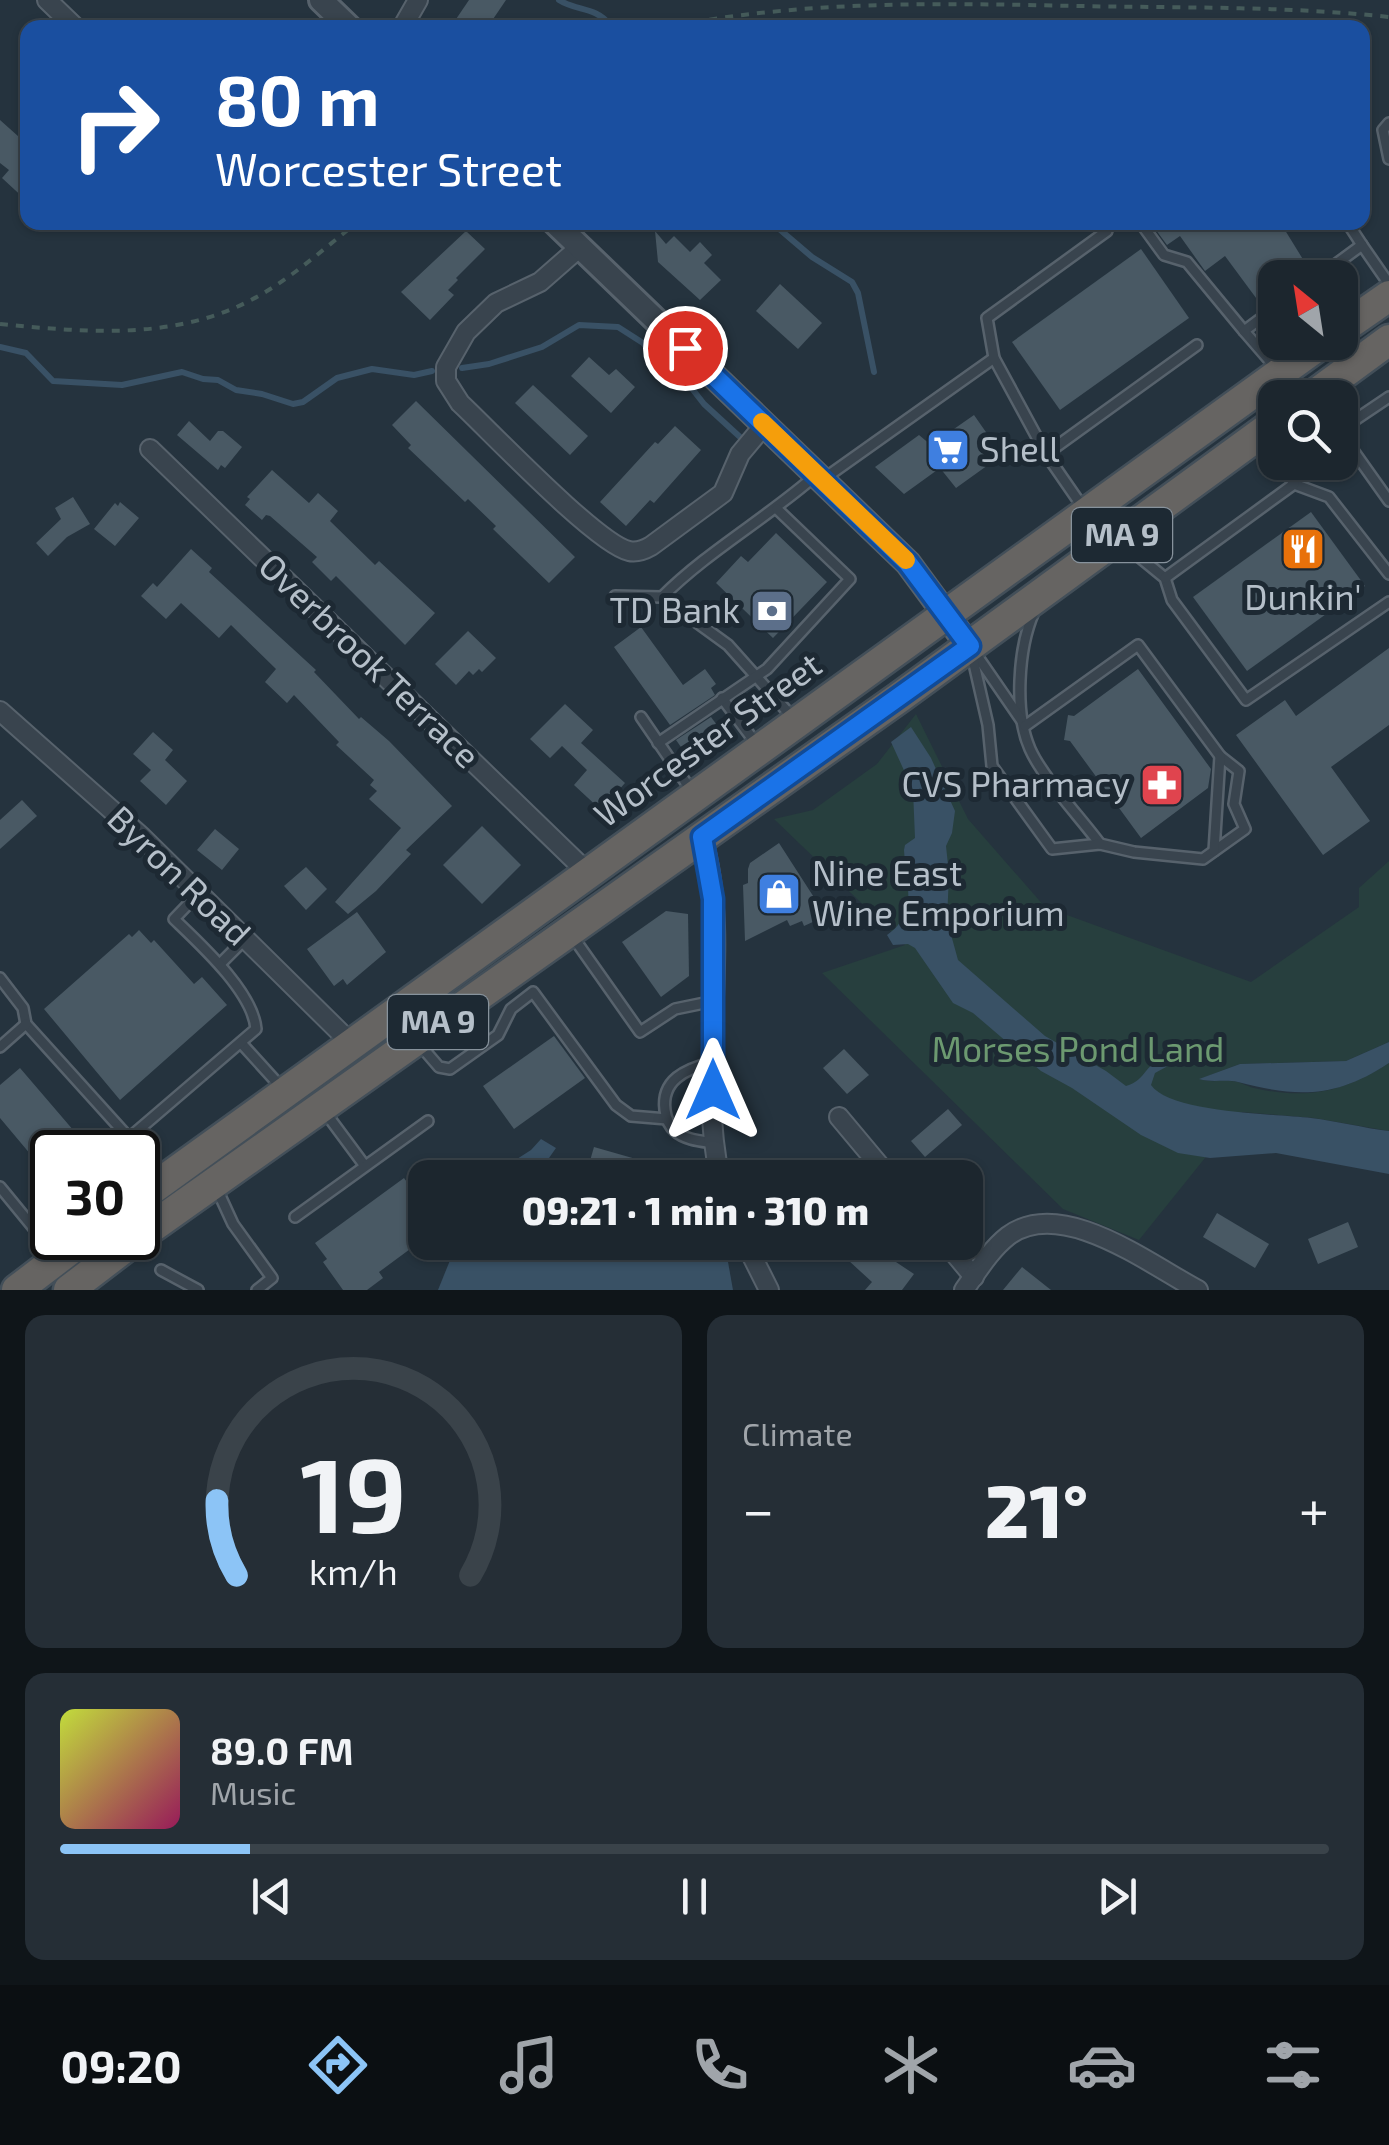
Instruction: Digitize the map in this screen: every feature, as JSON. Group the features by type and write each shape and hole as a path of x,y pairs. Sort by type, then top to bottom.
{"highway":[{"path":"1358,318 1389,296"},
{"path":"1335,380 1389,340"},
{"name":"Worcester Street","path":"162,1181 1297,360"},
{"name":"MA 9","path":"160,1222 415,1038 524,980 568,931 1258,440"},
{"path":"18,1290 56,1260"},
{"name":"MA 9","path":"75,1288 110,1260"}],"street":[{"path":"47,0 68,20"},
{"path":"321,0 342,20"},
{"path":"562,230 908,563 970,646"},
{"path":"580,247 540,282 484,312 452,352 446,368 450,391 500,441 593,528 617,546 640,552 724,492 740,454 764,424"},
{"name":"Overbrook Terrace","path":"150,448 589,874"},
{"name":"Byron Road","path":"0,711 142,837 353,1045"},
{"path":"702,837 713,899 717,1160"},
{"path":"839,1117 875,1160"},
{"path":"956,1260 969,1283 1006,1238 1047,1221 1080,1228 1198,1290"},
{"path":"755,1260 769,1290"}],"lane":[{"path":"1389,123 1384,130 1389,160"},
{"path":"1146,230 1164,255 1187,262 1280,372"},
{"path":"1352,230 1389,284"},
{"path":"1086,512 1046,454 994,358 987,318 1107,231"},
{"path":"1342,260 1362,245"},
{"path":"1244,330 1258,320"},
{"path":"1046,454 1196,345"},
{"path":"662,598 684,576 820,477 994,358"},
{"path":"1358,419 1389,397"},
{"path":"1358,457 1389,501"},
{"path":"1292,480 1329,497 1389,574"},
{"path":"1165,578 1294,484"},
{"path":"658,743 774,662 850,579 777,509"},
{"path":"1117,539 1165,578 1172,600 1246,700 1389,602"},
{"path":"1052,586 1034,613 1022,652 1020,684 1026,726 1034,756 1100,844"},
{"path":"615,596 662,598 720,639 796,722"},
{"path":"970,646 988,725 990,761 1052,849 1100,844 1134,852 1203,859 1244,829 1234,804 1239,771 1220,756 1138,644 1026,726"},
{"path":"970,646 1026,726"},
{"path":"722,698 759,748"},
{"path":"641,717 694,796"},
{"path":"1214,851 1220,756"},
{"path":"139,1130 255,1033 257,1026 220,964 174,918 198,894"},
{"path":"568,931 640,1032 675,1009 714,1001"},
{"path":"220,964 245,939"},
{"path":"0,978 23,1008 26,1024 122,1130"},
{"path":"415,1038 438,1067 450,1069 498,1035 524,980 616,1105 631,1116 666,1119"},
{"path":"0,1046 26,1024"},
{"path":"242,1044 286,1093"},
{"path":"713,1063 680,1075 668,1087 664,1102 666,1119 675,1132 692,1140 714,1143"},
{"path":"320,1106 365,1166"},
{"path":"295,1217 428,1121"},
{"path":"214,1183 232,1224 272,1278 256,1290"},
{"path":"0,1186 30,1223"},
{"path":"161,1270 198,1290"}],"path":[{"path":"692,20 828,0 1276,10 1389,17"},
{"path":"0,324 110,331 190,323 253,299 347,230"}],"green space":[{"name":"Morses Pond Land","path":"916,714 968,819 1045,907 1251,982 1359,907 1359,888 1389,861 1389,1042 1346,1061 1240,1064 1200,1079 1234,1081 1273,1092 1308,1093 1340,1087 1389,1063 1389,1131 1314,1118 1242,1112 1139,1240 1063,1209 822,973 905,945 774,819 813,810 877,764"}],"water":[{"path":"911,727 931,758 955,811 946,846 947,920 958,960 1045,1036 1126,1086 1138,1080 1155,1062 1171,1055 1166,1067 1155,1073 1151,1085 1179,1101 1389,1131 1389,1174 1276,1153 1210,1158 1178,1153 1141,1135 1041,1071 973,1013 953,1003 915,948 908,944 893,945 887,935 907,907 904,850 915,838 913,790 891,742"},
{"path":"1389,1042 1389,1063 1334,1089 1279,1091 1233,1081 1199,1079 1240,1064 1346,1061"},
{"path":"541,1139 556,1148 549,1158 552,1160 515,1160"},
{"path":"450,1260 727,1260 733,1290 438,1290"}],"building":[{"path":"469,0 506,0 492,20 455,20"},
{"path":"0,120 20,138 20,195 2,178 9,170 0,163"},
{"path":"1156,230 1285,230 1303,260 1258,260 1258,301 1225,256 1205,271 1180,236 1167,245"},
{"path":"466,231 485,249 456,278 448,290 454,295 430,320 401,292"},
{"path":"655,231 666,244 674,236 690,252 700,242 712,255 704,263 721,280 700,300 658,262"},
{"path":"1141,249 1189,318 1060,410 1012,342"},
{"path":"780,284 822,323 798,349 756,311"},
{"path":"589,357 609,375 616,369 635,387 611,413 571,376"},
{"path":"533,385 588,436 570,455 515,403"},
{"path":"416,401 575,557 549,583 468,499 465,502 408,448 411,445 392,425"},
{"name":"Shell","path":"974,415 1002,455 956,488 940,468 904,494 875,467 919,435 931,445"},
{"path":"189,421 210,441 218,431 223,431 242,447 225,468 221,465 218,470 177,435"},
{"path":"675,426 701,450 654,503 650,500 626,526 600,502"},
{"path":"272,470 309,503 318,493 338,511 330,521 375,565 379,561 435,613 405,645 336,576 331,581 312,562 317,557 270,516 262,520 245,505 250,499 247,497"},
{"path":"73,497 90,524 67,537 48,556 36,543 61,519 55,508"},
{"path":"120,502 139,518 115,546 94,529"},
{"path":"1311,512 1365,586 1247,671 1193,597"},
{"name":"TD Bank","path":"776,533 827,582 773,638 716,583 741,556 748,562"},
{"path":"191,549 212,568 209,572 316,670 359,719 389,741 452,806 406,850 411,854 376,891 348,914 335,902 401,828 369,799 377,791 370,785 374,780 336,745 339,742 294,695 287,703 265,682 276,669 231,625 219,638 181,603 166,619 141,596 153,583 157,587"},
{"path":"641,627 683,685 705,669 716,684 711,688 715,695 670,725 614,647"},
{"path":"468,631 496,658 482,672 479,669 473,675 469,671 456,685 435,664"},
{"path":"1389,648 1389,725 1331,767 1370,821 1323,855 1236,735 1285,700 1296,716"},
{"name":"CVS Pharmacy","path":"1138,669 1211,769 1208,788 1141,838 1070,741 1064,740 1068,715 1074,716"},
{"path":"565,704 593,730 581,743 625,783 601,810 574,785 587,770 562,746 550,758 530,739"},
{"path":"711,717 722,732 688,757 676,740"},
{"path":"153,732 173,750 165,760 187,781 166,805 140,781 151,770 133,754"},
{"path":"22,800 37,816 0,849 0,820"},
{"path":"482,826 521,865 482,904 443,865"},
{"path":"215,829 239,849 222,870 197,850"},
{"name":"Nine East Wine Emporium","path":"779,843 826,916 804,926 802,921 790,926 787,920 745,941 743,885 748,883 750,863"},
{"path":"306,867 327,889 306,910 284,886"},
{"path":"666,911 688,914 689,976 661,997 622,942"},
{"path":"357,912 386,952 347,985 343,979 334,986 307,949"},
{"path":"139,930 151,943 154,940 194,984 202,977 227,1005 120,1100 44,1009 129,934 132,937"},
{"path":"554,1036 585,1078 514,1129 483,1086"},
{"path":"844,1049 869,1075 847,1094 823,1068"},
{"path":"20,1068 73,1130 30,1130 30,1154 0,1118 0,1085"},
{"path":"948,1109 962,1125 925,1157 911,1141"},
{"path":"594,1147 640,1160 590,1160"},
{"path":"404,1178 408,1184 408,1251 379,1272 383,1278 367,1290 343,1290 315,1243"},
{"path":"1217,1213 1269,1244 1255,1268 1203,1237"},
{"path":"1348,1222 1358,1247 1318,1264 1308,1239"},
{"path":"848,1260 893,1260 914,1274 902,1290 865,1290 872,1282"},
{"path":"1022,1267 1051,1290 1003,1290"}],"waterway":[{"path":"559,0 605,20"},
{"path":"780,230 812,257 852,282 858,293 874,372"},
{"path":"462,368 542,347 579,325 618,327 643,343 664,370 686,381 704,404 740,437"},
{"path":"0,347 26,353 53,381 122,385 182,372 293,404 303,402 337,378 372,369 414,375 432,371"}],"slow traffic":[{"path":"762,422 906,560"}],"place":[{"name":"Shell","path":"948,450"},
{"name":"Dunkin'","path":"1303,549"},
{"name":"TD Bank","path":"772,611"},
{"name":"CVS Pharmacy","path":"1162,785"},
{"name":"Nine East Wine Emporium","path":"779,894"}],"route":[{"path":"685,348 908,563 970,646 702,837 713,899 713,1090"}]}
